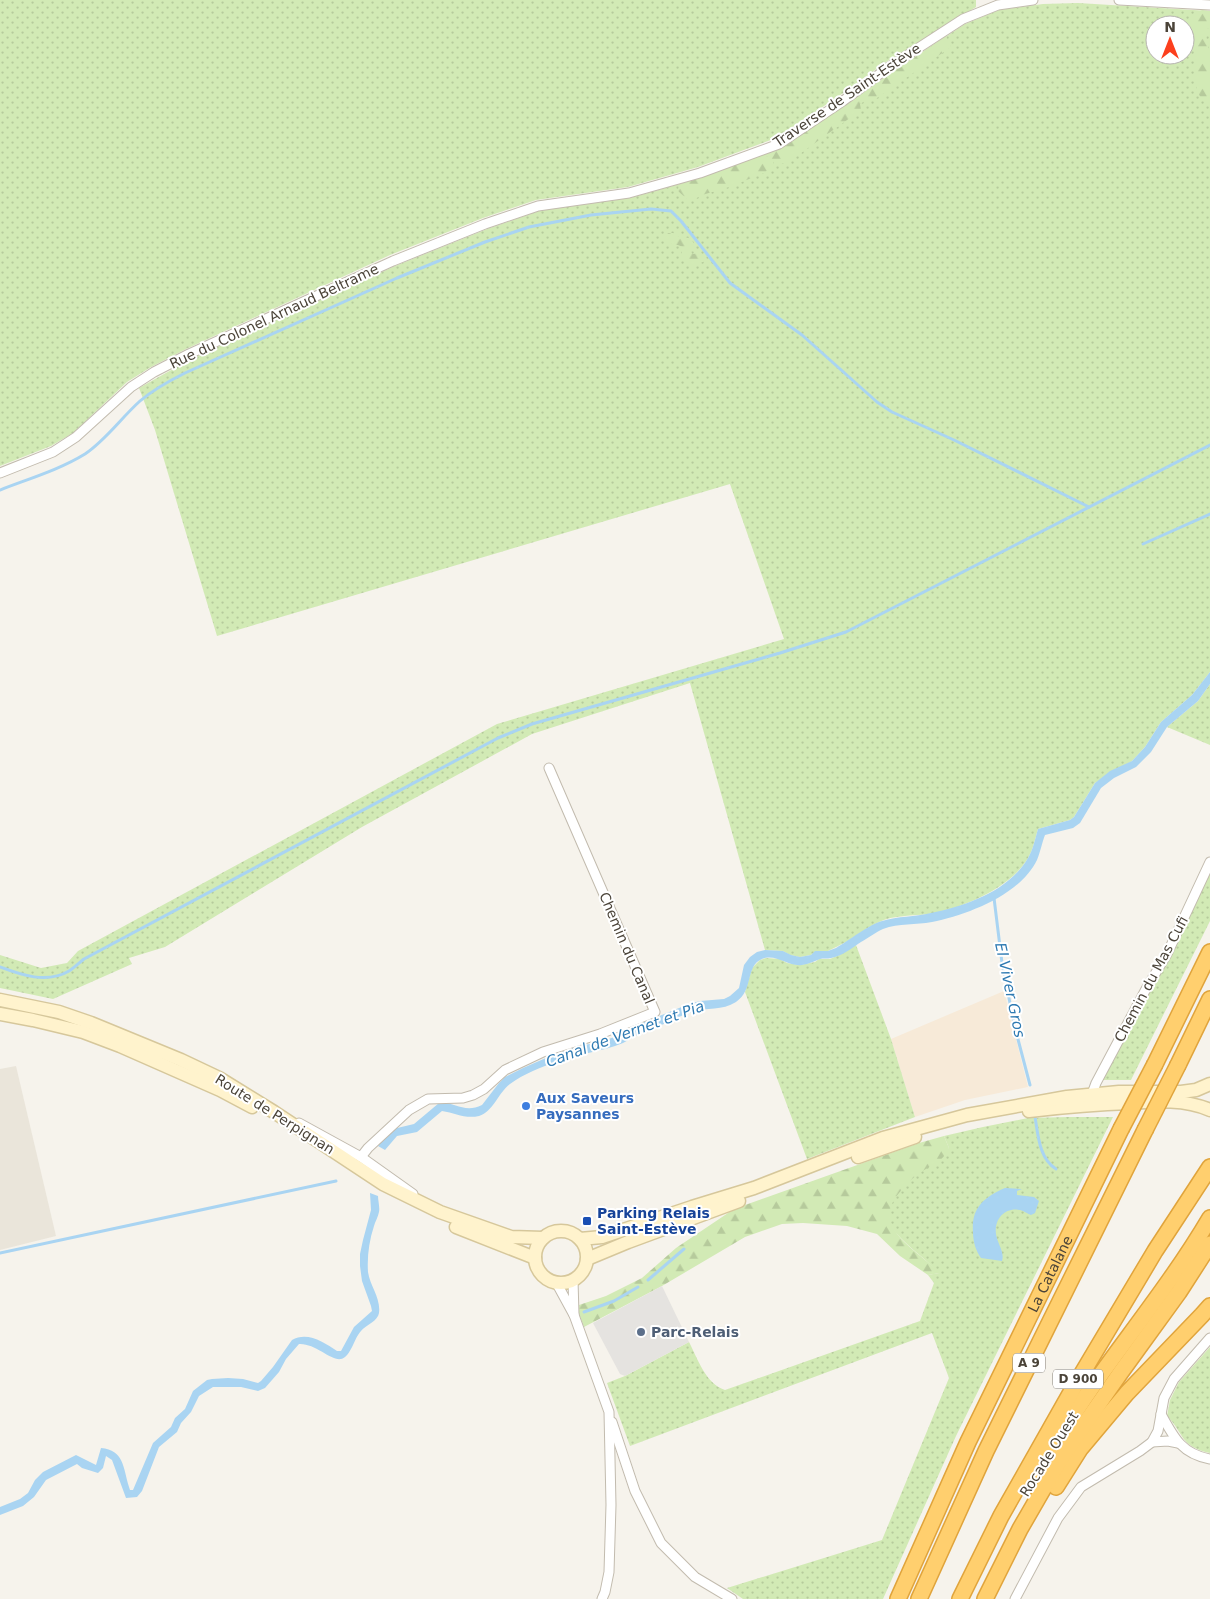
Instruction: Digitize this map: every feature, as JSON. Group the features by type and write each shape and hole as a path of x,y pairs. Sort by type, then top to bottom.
{"highway":[{"name":"La Catalane","path":"898,1599 968,1442 1210,952"},
{"name":"La Catalane","path":"919,1599 986,1452 1210,999"},
{"name":"D 900","path":"960,1599 1001,1516 1074,1387 1155,1251 1210,1167"},
{"name":"Rocade Ouest","path":"969,1599 989,1557 1019,1503 1057,1441 1098,1378 1158,1298 1210,1218"},
{"name":"Rocade Ouest","path":"986,1599 1020,1529 1062,1458 1120,1372 1179,1292 1210,1244"},
{"name":"D 900","path":"986,1599 1036,1516 1080,1449 1127,1393 1210,1306"}],"main road":[{"name":"Route de Perpignan","path":"0,1000 59,1012 91,1022 181,1060 218,1078 274,1112 383,1184 440,1212 511,1237 543,1238"},
{"name":"Route de Perpignan","path":"0,1014 82,1032 120,1046 220,1090 257,1110 380,1190 422,1213 535,1258"},
{"path":"580,1239 602,1237 754,1188 883,1138 967,1115 1092,1094 1181,1092 1196,1090 1210,1084"},
{"path":"587,1259 668,1227 900,1142 982,1120 1083,1105 1141,1102 1172,1101 1200,1105 1210,1110"},
{"path":"561,1231 569,1232 580,1239 584,1245 587,1259 583,1271 573,1280 565,1283 548,1279 541,1274 535,1258 543,1238 548,1234 561,1231"}],"street":[{"name":"Traverse de Saint-Estève","path":"570,201 629,193 700,172 778,144 962,19 998,5 1033,0"},
{"path":"1119,0 1210,6"},
{"name":"Rue du Colonel Arnaud Beltrame","path":"0,473 53,452 69,442 131,387 154,372 189,354 392,261 485,224 538,206 570,201"},
{"name":"Chemin du Canal","path":"361,1157 368,1148 409,1110 428,1099 463,1098 473,1095 484,1089 505,1070 543,1052 600,1034 655,1012 549,768"},
{"name":"Chemin du Mas Cufi","path":"1092,1094 1146,989 1167,954 1210,862"},
{"path":"274,1112 307,1126 361,1157 440,1212"},
{"path":"573,1280 574,1315"},
{"path":"556,1282 574,1315 635,1491 661,1543 695,1577 732,1599"},
{"path":"1015,1599 1058,1518 1081,1487 1152,1442 1158,1430 1164,1398 1174,1379 1210,1338"},
{"path":"602,1599 606,1592 609,1572 611,1505 609,1412"},
{"path":"1161,1414 1178,1443 1197,1456 1210,1459"},
{"path":"1152,1442 1168,1441 1178,1443"}],"shaded area":[{"path":"1004,991 1028,1087 965,1100 915,1117 891,1039"},
{"path":"16,1066 56,1236 0,1250 0,1069"},
{"name":"Parc-Relais","path":"662,1286 689,1342 625,1376 620,1374 593,1323"}],"green space":[{"path":"0,0 976,0 976,7 886,62 776,138 698,167 628,187 536,200 483,218 390,255 151,367 127,382 73,433 51,446 0,466"},
{"path":"1078,3 1210,11 1210,672 1192,695 1161,722 1145,747 1132,761 1095,783 1074,817 1070,820 1038,829 1028,858 1010,879 998,888 955,907 928,914 896,917 871,926 828,951 816,951 811,955 800,957 783,951 765,950 690,683 532,734 362,827 165,947 129,958 132,964 53,999 0,988 0,955 41,968 67,963 78,951 497,724 784,639 730,484 217,636 155,430 139,388 191,359 395,266 487,229 539,211 630,198 701,178 781,148 965,24 999,10 1043,4"},
{"path":"1202,10 1210,11 1210,28 1207,29 1206,38 1210,51 1210,106 1199,95 1196,82 1195,16"},
{"path":"946,36 951,47 874,100 865,101 860,104 861,110 790,161 781,164 774,161 772,167 764,173 695,199 687,199 678,191 679,184 701,178 762,155 767,157 769,153 781,148"},
{"path":"668,233 689,238 695,246 690,251 693,254 700,253 705,255 706,258 703,262 692,265 686,262 682,257 682,251 685,248 673,245 665,238"},
{"path":"1210,684 1210,745 1167,727 1198,701"},
{"path":"1210,873 1210,921 1131,1080 1102,1080 1171,956"},
{"path":"856,945 891,1039 915,1117 807,1159 745,992 752,968 760,960 766,958 780,959 787,963 800,965 815,962 819,959 830,959"},
{"path":"1113,1117 956,1436 883,1599 743,1599 727,1588 882,1540 949,1378 932,1333 630,1446 607,1383 625,1376 689,1342 707,1376 718,1387 725,1390 920,1321 934,1283 928,1275 939,1273 906,1244 896,1233 890,1222 890,1205 897,1194 910,1180 949,1148 944,1136 1028,1118"},
{"path":"944,1136 949,1148 947,1152 938,1162 915,1177 899,1193 891,1206 890,1217 893,1228 900,1238 940,1273 928,1275 900,1256 877,1234 847,1226 803,1223 782,1224 745,1237 662,1286 584,1327 576,1306 606,1296 642,1278 676,1248 734,1209 919,1143"},
{"path":"1210,1347 1210,1453 1193,1447 1188,1443 1167,1416 1170,1400 1179,1382"}],"water":[{"name":"Canal de Vernet et Pia","path":"1210,672 1210,684 1198,701 1167,727 1151,752 1136,767 1114,778 1101,788 1080,823 1073,828 1045,835 1037,860 1029,872 1006,893 991,902 946,919 883,929 835,957 802,965 772,958 762,959 753,967 748,985 742,997 731,1005 688,1013 646,1030 615,1046 566,1058 515,1080 502,1092 484,1114 469,1117 442,1111 417,1132 397,1136 385,1150 378,1146 393,1129 414,1124 439,1103 464,1108 482,1105 505,1077 523,1068 555,1054 620,1035 642,1023 689,1004 724,999 730,996 739,988 744,965 757,952 765,950 783,951 800,957 811,955 815,951 828,951 836,948 865,929 888,919 944,910 986,895 1010,880 1020,870 1033,848 1038,829 1070,820 1074,817 1095,783 1110,771 1132,761 1145,747 1161,722 1192,695"},
{"path":"1005,1188 1022,1189 1017,1191 1017,1195 1034,1197 1039,1201 1035,1213 1031,1215 1021,1210 1005,1212 999,1219 996,1229 1003,1258 1002,1261 981,1258 976,1249 974,1239 974,1216 980,1204 991,1195"},
{"path":"370,1193 378,1196 379,1206 379,1214 372,1232 368,1255 368,1272 377,1297 379,1313 372,1323 359,1334 344,1358 337,1359 311,1346 299,1344 265,1388 258,1391 241,1387 213,1387 199,1396 191,1412 181,1423 177,1432 159,1447 142,1491 137,1497 126,1498 112,1460 106,1456 103,1468 98,1473 82,1468 77,1464 46,1480 34,1497 23,1506 0,1515 0,1507 20,1499 28,1493 35,1480 43,1472 76,1455 96,1465 101,1448 109,1449 118,1456 124,1466 130,1490 133,1490 153,1443 171,1427 175,1418 185,1409 193,1391 207,1380 228,1378 258,1383 273,1367 292,1340 298,1338 309,1337 327,1344 337,1351 341,1351 354,1327 372,1311 362,1281 360,1266 360,1254 371,1210"}],"waterway":[{"path":"0,490 54,470 85,454 100,442 140,401 173,379 397,278 485,242 529,227 591,215 651,209 671,211 730,283 802,335 877,402 892,412 954,440 1089,507"},
{"path":"0,967 34,977 43,978 61,975 71,970 84,959 498,738 532,724 780,653 846,632 1210,445"},
{"path":"1143,544 1210,514"},
{"name":"El Viver Gros","path":"994,898 1002,963 1015,1028 1030,1085"},
{"name":"El Viver Gros","path":"1035,1117 1038,1138 1043,1153 1050,1165 1056,1169"},
{"path":"0,1253 336,1181"},
{"path":"648,1280 684,1249"},
{"path":"584,1312 614,1301 638,1287"}],"place":[{"name":"Aux Saveurs Paysannes","path":"526,1106"},
{"name":"Parking Relais Saint-Estève","path":"587,1221"},
{"name":"Parc-Relais","path":"641,1332"}]}
